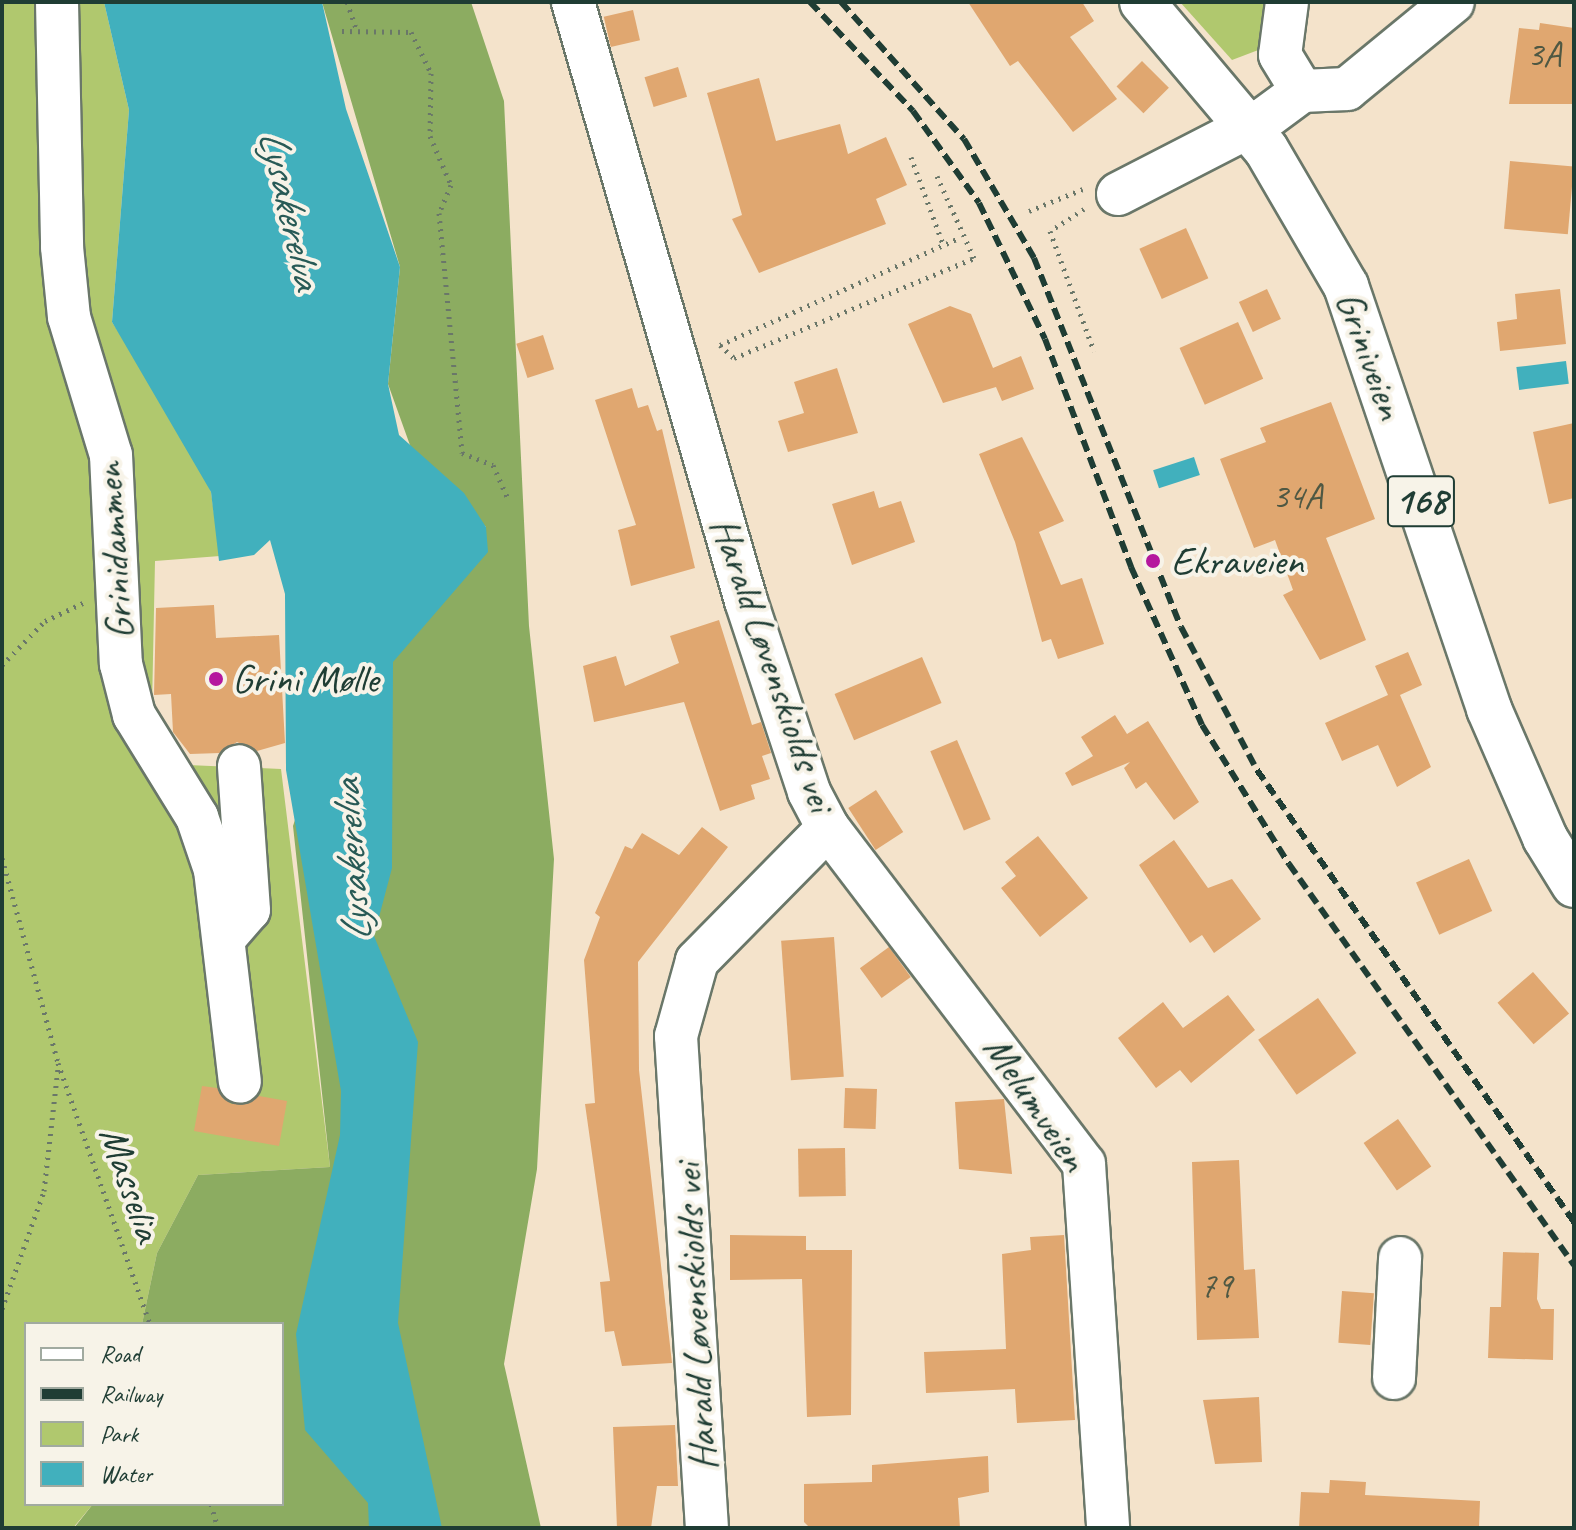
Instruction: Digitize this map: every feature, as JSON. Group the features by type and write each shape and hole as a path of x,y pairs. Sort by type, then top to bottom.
{"main road":[{"name":"Griniveien","path":"1142,2 1249,126 1312,219 1346,286 1489,709 1545,838 1574,885"}],"street":[{"name":"Grinidammen","path":"57,2 63,261 69,317 111,455 121,664 134,715 197,817 227,935 240,1082"},
{"name":"Harald Løvenskiolds vei","path":"573,2 759,642 828,828 697,961 676,1036 707,1528"},
{"path":"1287,2 1280,55 1302,91"},
{"path":"1118,194 1249,126 1302,91 1347,89 1453,2"},
{"path":"227,935 249,910 239,766"},
{"name":"Melumveien","path":"828,828 1054,1115 1084,1164 1108,1528"},
{"path":"1394,1378 1400,1258"}],"path":[{"path":"347,2 357,31"},
{"path":"342,31 411,32 431,73 430,136 451,185 439,213 462,453 493,465 508,498"},
{"path":"911,157 943,244"},
{"path":"720,345 734,358 974,258 937,176"},
{"path":"1094,351 1050,231 1057,220 1118,194"},
{"path":"677,362 957,239"},
{"path":"2,665 45,621 117,585"},
{"path":"2,858 58,1063 44,1191 2,1309"},
{"name":"Masselia","path":"58,1063 149,1322"},
{"path":"212,1506 218,1528"}],"green space":[{"path":"2,2 104,2 129,110 112,322 187,438 211,492 220,556 155,561 151,755 188,765 281,769 330,1167 198,1175 157,1253 142,1322 24,1322 24,1506 91,1506 73,1528 2,1528"},
{"path":"322,2 471,2 504,101 529,626 554,859 537,1169 504,1364 541,1528 74,1528 91,1506 284,1506 284,1322 142,1322 157,1253 198,1175 330,1167 293,826 339,686 486,527 411,448 388,384 400,267"},
{"path":"1180,2 1270,2 1261,49 1232,60"}],"water":[{"name":"Lysakerelva","path":"104,2 322,2 346,109 400,267 388,384 399,435 464,493 486,527 488,552 393,662 392,868 374,936 418,1042 398,1323 442,1528 369,1528 368,1503 305,1430 296,1334 340,1135 341,1091 286,770 285,594 270,540 254,555 219,561 211,492 112,322 129,110"},
{"path":"1566,361 1569,384 1519,390 1516,367"},
{"path":"1194,457 1200,475 1159,488 1153,470"}],"building":[{"path":"968,2 1082,2 1094,21 1070,37 1117,99 1073,132 1018,61 1010,66"},
{"path":"633,10 640,40 611,47 604,17"},
{"path":"1540,23 1574,28 1574,104 1509,104 1519,28 1539,30"},
{"path":"1142,61 1169,88 1143,113 1117,86"},
{"path":"678,67 687,97 654,107 645,77"},
{"path":"759,78 776,141 840,124 848,154 886,137 907,185 876,199 886,224 759,273 732,219 742,215 707,93"},
{"path":"1510,161 1574,167 1568,234 1504,229"},
{"path":"1186,228 1208,278 1162,299 1139,249"},
{"path":"1267,289 1281,319 1253,332 1239,302"},
{"path":"1560,289 1566,344 1500,351 1497,322 1517,319 1515,294"},
{"path":"950,306 971,314 993,368 1021,356 1034,389 1002,401 996,387 943,403 908,324"},
{"path":"1238,322 1263,379 1205,405 1180,348"},
{"path":"543,335 554,369 527,378 516,344"},
{"path":"837,368 858,433 788,452 778,421 804,413 794,382"},
{"path":"632,388 638,408 648,405 657,431 662,429 695,568 631,586 618,530 636,525 595,400"},
{"path":"1331,402 1375,519 1326,538 1366,640 1320,660 1283,595 1293,590 1275,540 1254,548 1220,459 1266,442 1260,428"},
{"path":"1574,423 1574,498 1549,504 1533,432"},
{"path":"1022,437 1064,521 1039,532 1061,585 1082,578 1104,644 1058,659 1051,639 1042,642 1015,542 979,454"},
{"path":"874,491 879,508 901,501 915,542 852,565 832,504"},
{"name":"Grini Mølle","path":"214,605 216,638 279,635 285,743 257,751 237,742 220,753 190,754 173,732 171,694 154,695 156,608"},
{"path":"719,620 752,725 761,722 771,753 762,756 770,779 751,785 755,799 720,811 684,702 594,722 583,666 616,656 625,686 679,663 670,636"},
{"path":"1408,652 1422,685 1400,695 1431,767 1397,787 1378,745 1342,761 1325,723 1388,695 1375,666"},
{"path":"922,657 942,703 854,740 835,694"},
{"path":"1115,715 1127,734 1148,721 1199,802 1174,820 1146,782 1136,789 1124,768 1130,762 1072,786 1065,773 1093,756 1081,737"},
{"path":"957,740 991,819 964,830 930,751"},
{"path":"876,790 903,832 876,850 848,808"},
{"path":"702,827 728,847 638,962 639,1070 672,1363 622,1366 614,1331 605,1332 600,1282 610,1281 585,1104 595,1103 584,960 600,917 595,913 625,846 632,849 642,833 679,855"},
{"path":"1038,836 1088,898 1040,937 1001,888 1016,876 1005,862"},
{"path":"1174,840 1208,888 1232,879 1261,919 1214,953 1202,935 1190,943 1139,865"},
{"path":"1469,859 1492,911 1439,935 1416,883"},
{"path":"834,937 844,1077 791,1080 781,941"},
{"path":"889,947 911,977 882,998 860,968"},
{"path":"1533,972 1569,1014 1534,1044 1498,1003"},
{"path":"1228,995 1255,1030 1191,1083 1180,1070 1156,1088 1118,1038 1163,1002 1183,1028"},
{"path":"1318,998 1356,1053 1297,1095 1258,1040"},
{"path":"202,1086 217,1088 231,1104 259,1096 287,1101 279,1146 194,1131"},
{"path":"845,1088 877,1089 876,1129 844,1128"},
{"path":"1004,1099 1012,1174 959,1169 955,1102"},
{"path":"1398,1119 1431,1167 1397,1191 1364,1143"},
{"path":"845,1148 846,1196 799,1197 798,1149"},
{"path":"1239,1160 1244,1270 1255,1269 1259,1338 1197,1340 1192,1162"},
{"path":"730,1235 806,1236 806,1250 852,1250 851,1415 807,1417 802,1279 730,1280"},
{"path":"1064,1235 1075,1420 1017,1423 1015,1389 926,1393 924,1352 1006,1349 1002,1254 1031,1250 1030,1237"},
{"path":"1503,1252 1539,1253 1537,1299 1541,1309 1554,1309 1553,1360 1488,1358 1490,1307 1501,1307"},
{"path":"1342,1291 1374,1293 1370,1345 1338,1343"},
{"path":"1259,1397 1262,1462 1215,1464 1203,1400"},
{"path":"675,1425 678,1486 657,1486 651,1528 617,1528 613,1427"},
{"path":"988,1456 989,1492 958,1498 960,1528 810,1528 804,1522 804,1484 872,1482 872,1465"},
{"path":"1330,1480 1366,1482 1365,1495 1480,1501 1479,1528 1299,1528 1301,1492 1329,1493"}],"railway":[{"path":"810,2 913,111 979,203 1045,339 1131,567 1202,725 1289,864 1574,1265"},
{"path":"841,2 964,139 1034,258 1181,627 1257,770 1574,1222"}],"place":[{"name":"Ekraveien","path":"1153,561"},
{"name":"Grini Mølle","path":"216,679"}]}
